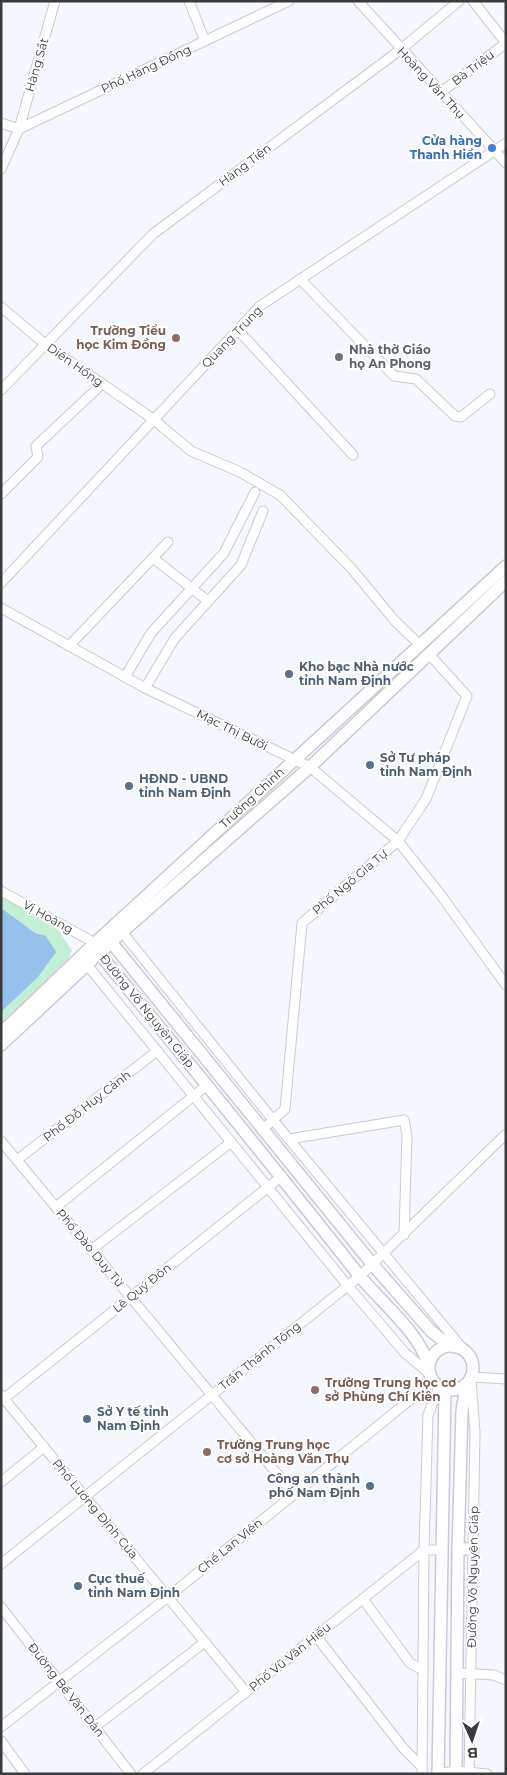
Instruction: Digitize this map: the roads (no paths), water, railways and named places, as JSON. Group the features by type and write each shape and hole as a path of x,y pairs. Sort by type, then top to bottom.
{"main road":[{"name":"Trường Chinh","path":"1,1034 119,928 293,760 506,566"},
{"name":"Trường Chinh","path":"97,948 111,942 119,928 310,767 506,581"},
{"path":"420,644 429,654"},
{"name":"Đường Võ Nguyên Giáp","path":"111,942 373,1265 441,1340 460,1348"},
{"name":"Đường Võ Nguyên Giáp","path":"97,948 282,1176 360,1276 418,1342 435,1380 441,1550 437,1773"},
{"name":"Trường Chinh","path":"1,1045 83,961"},
{"path":"442,1348 460,1348 472,1360 474,1367 469,1381 452,1391 435,1380 435,1353 442,1348"},
{"name":"Đường Võ Nguyên Giáp","path":"456,1773 458,1549 462,1411 469,1381"},
{"path":"458,1549 473,1549"}],"street":[{"name":"Hàng Sắt","path":"1,169 20,129 55,1"},
{"path":"189,1 206,41"},
{"name":"Phố Hàng Đồng","path":"20,129 289,1"},
{"name":"Hoàng Văn Thụ","path":"358,1 400,50 506,163"},
{"name":"Hàng Tiện","path":"1,390 153,234 400,50 459,1"},
{"path":"473,1 506,43"},
{"name":"Bà Triệu","path":"440,93 506,43"},
{"path":"1,123 20,129"},
{"name":"Quang Trung","path":"1,583 260,306 506,143"},
{"path":"300,279 394,376 416,380 454,416 462,417 490,394"},
{"name":"Diên Hồng","path":"1,307 45,344 153,419 192,451 240,472 280,495 351,568 395,621 420,644"},
{"path":"238,330 353,454"},
{"path":"1,494 38,457 36,446 102,384"},
{"path":"125,677 151,633 224,553 256,492"},
{"path":"145,688 175,638 241,565 263,511"},
{"path":"69,646 168,542"},
{"path":"153,558 208,601"},
{"name":"Mạc Thị Bưởi","path":"1,608 145,688 310,767 398,841 440,894 506,985"},
{"name":"Phố Ngô Gia Tự","path":"262,1130 285,1109 302,923 398,841 426,800 467,696 429,654"},
{"name":"Vị Hoàng","path":"1,891 97,948"},
{"path":"119,928 273,1120 385,1253 460,1348"},
{"name":"Đường Võ Nguyên Giáp","path":"83,961 348,1286 405,1353 435,1380"},
{"name":"Phố Đỗ Huy Cảnh","path":"17,1160 157,1051"},
{"path":"56,1207 207,1085"},
{"path":"289,1139 404,1120 406,1134 404,1235"},
{"name":"Trần Thánh Tông","path":"1,1564 373,1265 506,1134"},
{"name":"Phố Đào Duy Từ","path":"1,1141 294,1494"},
{"path":"91,1250 230,1143"},
{"name":"Lê Quý Đôn","path":"2,1398 282,1176"},
{"path":"469,1381 506,1379"},
{"path":"422,1770 424,1550 428,1415 435,1380"},
{"name":"Chế Lan Viên","path":"1,1727 168,1597 435,1380"},
{"name":"Đường Võ Nguyên Giáp","path":"469,1381 475,1432 470,1773"},
{"name":"Phố Lương Định Của","path":"2,1398 246,1692"},
{"path":"1,1482 44,1447"},
{"path":"424,1550 441,1550"},
{"name":"Phố Vũ Văn Hiếu","path":"143,1774 424,1550"},
{"path":"362,1599 410,1663 423,1670"},
{"name":"Đường Bế Văn Đàn","path":"1,1607 132,1774"},
{"path":"316,1636 422,1770"},
{"path":"95,1727 205,1642"},
{"path":"457,1673 494,1675 506,1680"},
{"path":"1,1741 25,1774"},
{"path":"437,1773 487,1774"}],"water":[{"path":"1,908 35,933 46,936 56,952 38,977 1,1012"}],"place":[{"name":"Cửa hàng Thanh Hiền","path":"492,148"},
{"name":"Trường Tiểu học Kim Đồng","path":"176,338"},
{"name":"Nhà thờ Giáo họ An Phong","path":"339,357"},
{"name":"Kho bạc Nhà nước tỉnh Nam Định","path":"289,674"},
{"name":"Sở Tư pháp tỉnh Nam Định","path":"370,765"},
{"name":"HĐND - UBND tỉnh Nam Định","path":"129,786"},
{"name":"Trường Trung học cơ sở Phùng Chí Kiên","path":"315,1390"},
{"name":"Sở Y tế tỉnh Nam Định","path":"87,1419"},
{"name":"Trường Trung học cơ sở Hoàng Văn Thụ","path":"207,1452"},
{"name":"Công an thành phố Nam Định","path":"370,1486"},
{"name":"Cục thuế tỉnh Nam Định","path":"78,1586"}]}
